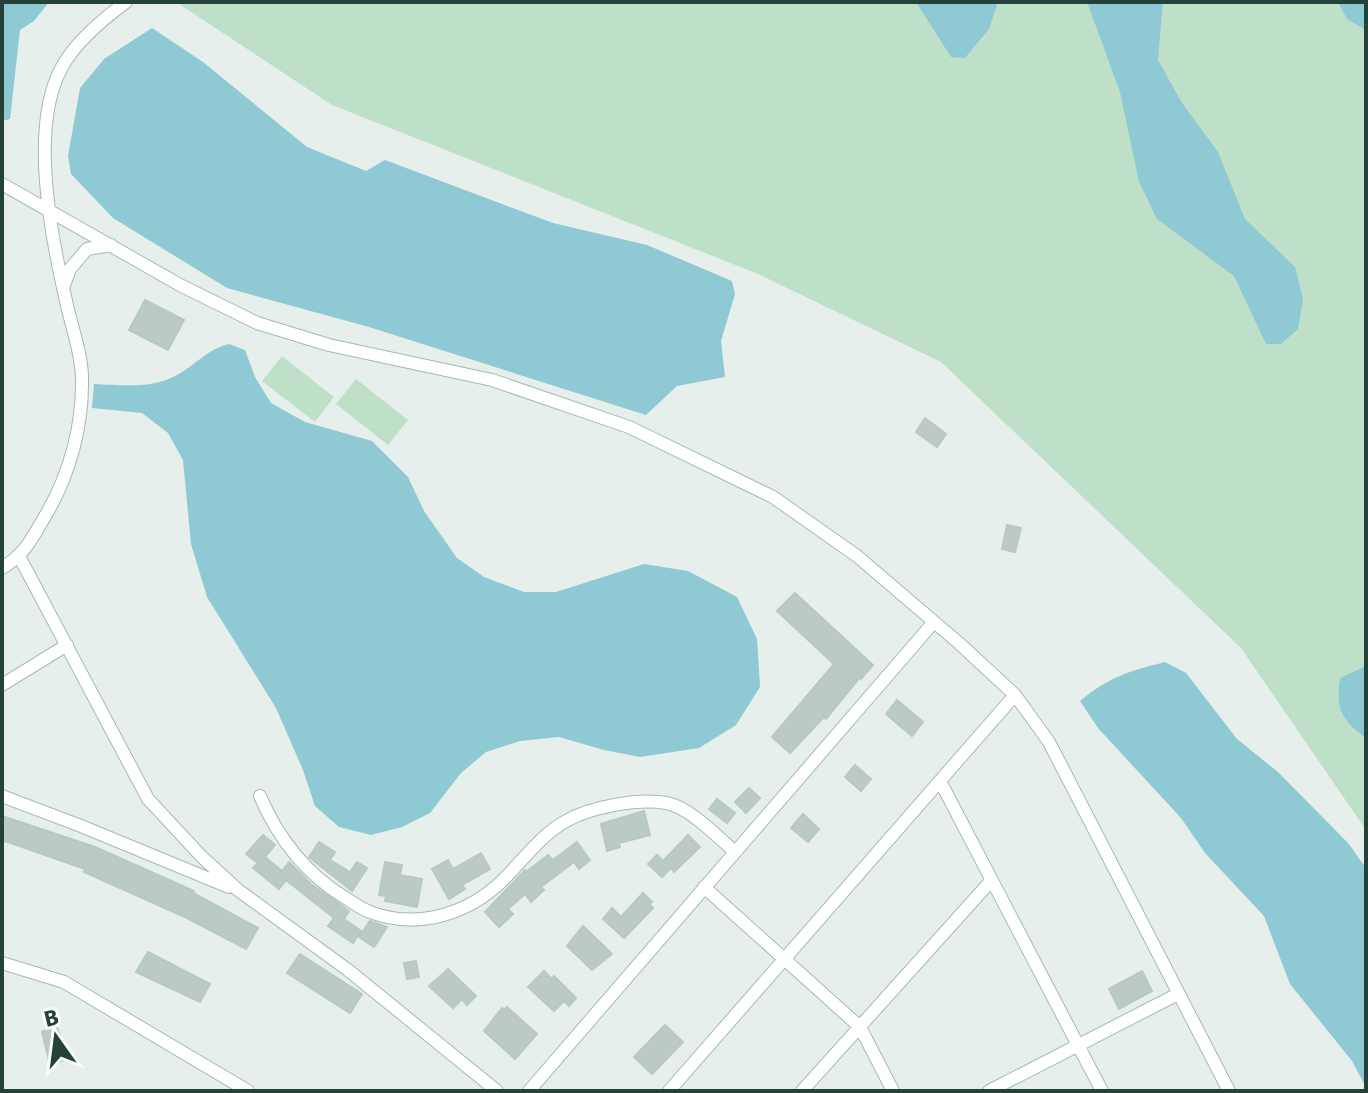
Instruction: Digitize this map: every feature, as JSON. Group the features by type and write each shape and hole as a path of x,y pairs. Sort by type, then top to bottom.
{"street":[{"path":"2,568 20,558 69,468 82,377 49,212 45,125 52,89 62,66 76,47 126,2"},
{"path":"2,184 180,285 257,323 329,345 492,380 629,427 773,497 857,556 1015,695 1049,742 1229,1091"},
{"path":"63,288 70,269 87,249 111,245"},
{"path":"20,558 148,799 238,890 348,970 497,1091"},
{"path":"529,1091 933,623"},
{"path":"2,685 67,645"},
{"path":"669,1091 1015,695"},
{"path":"940,781 990,882 1102,1091"},
{"path":"2,796 238,890"},
{"path":"260,796 272,825 295,856 333,890 368,912 397,919 435,919 467,907 502,881 533,848 564,822 587,811 627,804 668,803 692,816 735,852"},
{"path":"802,1091 990,882"},
{"path":"704,887 860,1027 893,1091"},
{"path":"2,963 64,982 248,1091"},
{"path":"989,1091 1178,994"}],"green space":[{"path":"176,2 1366,2 1366,830 1241,648 941,362 758,274 332,105"},
{"path":"282,356 334,397 315,422 262,381"},
{"path":"356,379 408,420 388,445 336,404"}],"water":[{"path":"2,2 49,2 34,21 20,30 10,119 2,121"},
{"path":"916,2 998,2 989,29 965,58 951,57"},
{"path":"1087,2 1163,2 1158,60 1182,103 1218,152 1245,219 1295,267 1303,299 1298,329 1281,344 1266,344 1234,276 1157,219 1139,182 1120,92"},
{"path":"1338,2 1366,2 1366,30 1347,19"},
{"path":"152,28 203,62 307,147 366,171 385,160 553,223 647,245 732,281 735,294 721,341 725,377 677,386 646,415 369,327 227,288 113,218 71,174 68,156 80,88 104,59"},
{"path":"229,344 245,350 255,377 271,403 305,422 372,441 408,477 424,511 457,558 484,577 524,592 556,592 644,564 688,571 737,597 757,639 760,687 736,725 699,748 640,757 559,737 520,741 486,752 461,773 430,813 402,827 371,835 339,827 315,806 276,708 207,597 191,544 183,460 168,433 142,413 92,408 94,384 156,383 182,372 214,350"},
{"path":"1165,662 1186,673 1237,739 1278,772 1348,843 1366,868 1366,1087 1352,1061 1290,984 1264,916 1205,853 1181,818 1098,728 1080,701 1120,676"},
{"path":"1364,667 1366,738 1346,719 1339,698 1340,678"}],"building":[{"path":"145,300 184,320 168,350 129,330"},
{"path":"925,418 946,434 937,447 916,432"},
{"path":"1007,525 1021,528 1015,552 1002,549"},
{"path":"795,593 873,665 826,719 824,717 790,753 772,737 834,664 777,611"},
{"path":"897,700 923,722 912,736 886,714"},
{"path":"855,765 871,779 861,791 845,777"},
{"path":"749,788 760,798 746,813 735,802"},
{"path":"717,799 735,813 727,823 709,809"},
{"path":"644,811 650,835 619,843 620,847 607,851 601,824"},
{"path":"803,814 819,829 808,842 791,828"},
{"path":"2,816 95,847 194,891 258,928 246,949 187,918 84,872 85,869 2,840"},
{"path":"263,835 275,845 265,857 282,871 289,862 311,884 349,911 344,919 361,931 353,943 328,926 334,918 286,880 279,889 253,868 258,863 246,854"},
{"path":"688,835 700,847 674,872 671,868 662,877 648,864 657,855 663,861"},
{"path":"319,842 335,852 330,860 350,872 357,862 367,868 352,891 309,857"},
{"path":"577,842 590,860 579,869 574,862 541,887 544,890 531,902 525,894 508,909 513,914 499,927 485,912 525,870 548,855 553,860"},
{"path":"481,853 490,869 462,885 465,889 449,899 432,869 448,860 453,869"},
{"path":"385,862 402,865 400,875 422,879 417,907 385,901 386,896 379,895"},
{"path":"643,893 652,902 649,904 653,908 624,938 603,919 612,908 621,917"},
{"path":"370,921 387,927 374,947 359,937"},
{"path":"583,926 612,954 592,970 567,946"},
{"path":"148,952 210,984 200,1002 136,972"},
{"path":"300,954 362,994 350,1013 287,973"},
{"path":"416,961 419,977 407,979 404,963"},
{"path":"448,969 476,996 467,1005 462,999 453,1008 429,986"},
{"path":"544,971 552,979 554,976 576,998 569,1006 564,1001 554,1011 528,987"},
{"path":"1142,971 1152,991 1119,1009 1109,989"},
{"path":"507,1007 537,1034 515,1059 484,1031 502,1008"},
{"path":"56,1025 66,1050 63,1051 65,1060 50,1064 42,1032"},
{"path":"665,1025 683,1042 652,1074 634,1057"}]}
